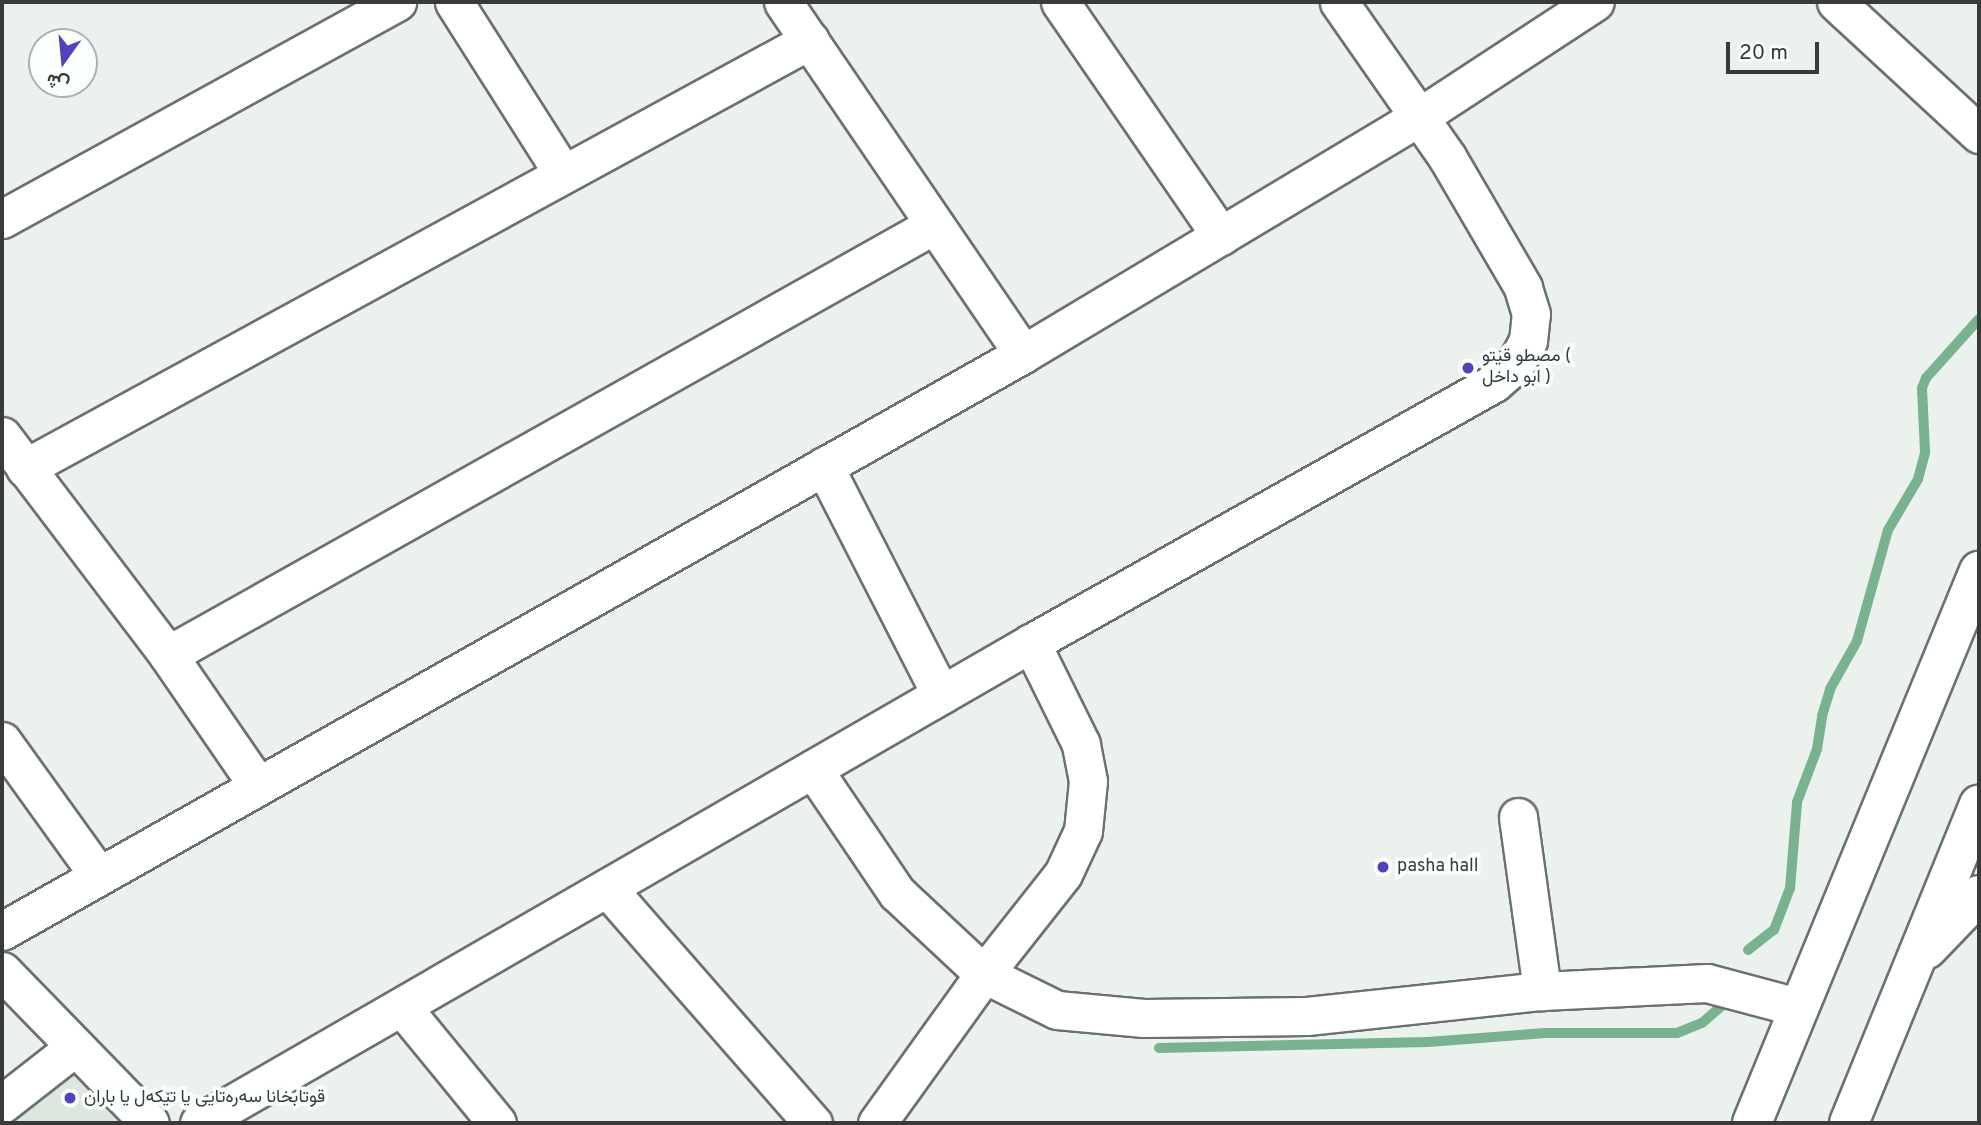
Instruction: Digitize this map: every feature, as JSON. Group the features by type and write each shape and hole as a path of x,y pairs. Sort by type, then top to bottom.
{"main road":[{"path":"1752,1123 1979,571"},
{"path":"1849,1123 1979,804"},
{"path":"1911,966 1979,895"}],"street":[{"path":"2,219 397,2"},
{"path":"454,2 563,174"},
{"path":"783,2 1023,354"},
{"path":"1060,2 1221,236"},
{"path":"199,1123 1031,643 1482,390 1515,365 1530,327 1523,287 1474,199 1339,2"},
{"path":"2,932 1023,354 1419,117 1595,2"},
{"path":"1836,2 1979,135"},
{"path":"24,468 810,40"},
{"path":"168,655 934,225"},
{"path":"2,436 168,655 258,786"},
{"path":"824,466 941,695"},
{"path":"877,1123 984,974 1063,874 1083,831 1088,781 1081,744 1031,643"},
{"path":"2,741 99,876"},
{"path":"813,769 897,893 984,974 1057,1010 1144,1018 1307,1016 1542,991 1707,983 1798,1007"},
{"path":"1518,817 1542,991"},
{"path":"607,888 813,1123"},
{"path":"2,971 150,1123"},
{"path":"402,1007 497,1123"},
{"path":"2,1104 75,1047"}],"shaded area":[{"name":"قوتابخانا سەرەتایی یا تێکەل یا باران","path":"73,1074 121,1123 11,1123"}],"waterway":[{"path":"1748,950 1774,930 1790,888 1797,802 1817,749 1822,716 1830,689 1857,641 1888,530 1918,479 1925,452 1922,388 1926,378 1979,319"},
{"path":"1159,1048 1428,1042 1546,1033 1677,1033 1702,1023 1725,1003"}],"place":[{"name":"مصطو قيتو ( ابو داخل )","path":"1468,368"},
{"name":"pasha hall","path":"1383,867"},
{"name":"قوتابخانا سەرەتایی یا تێکەل یا باران","path":"70,1098"}]}
